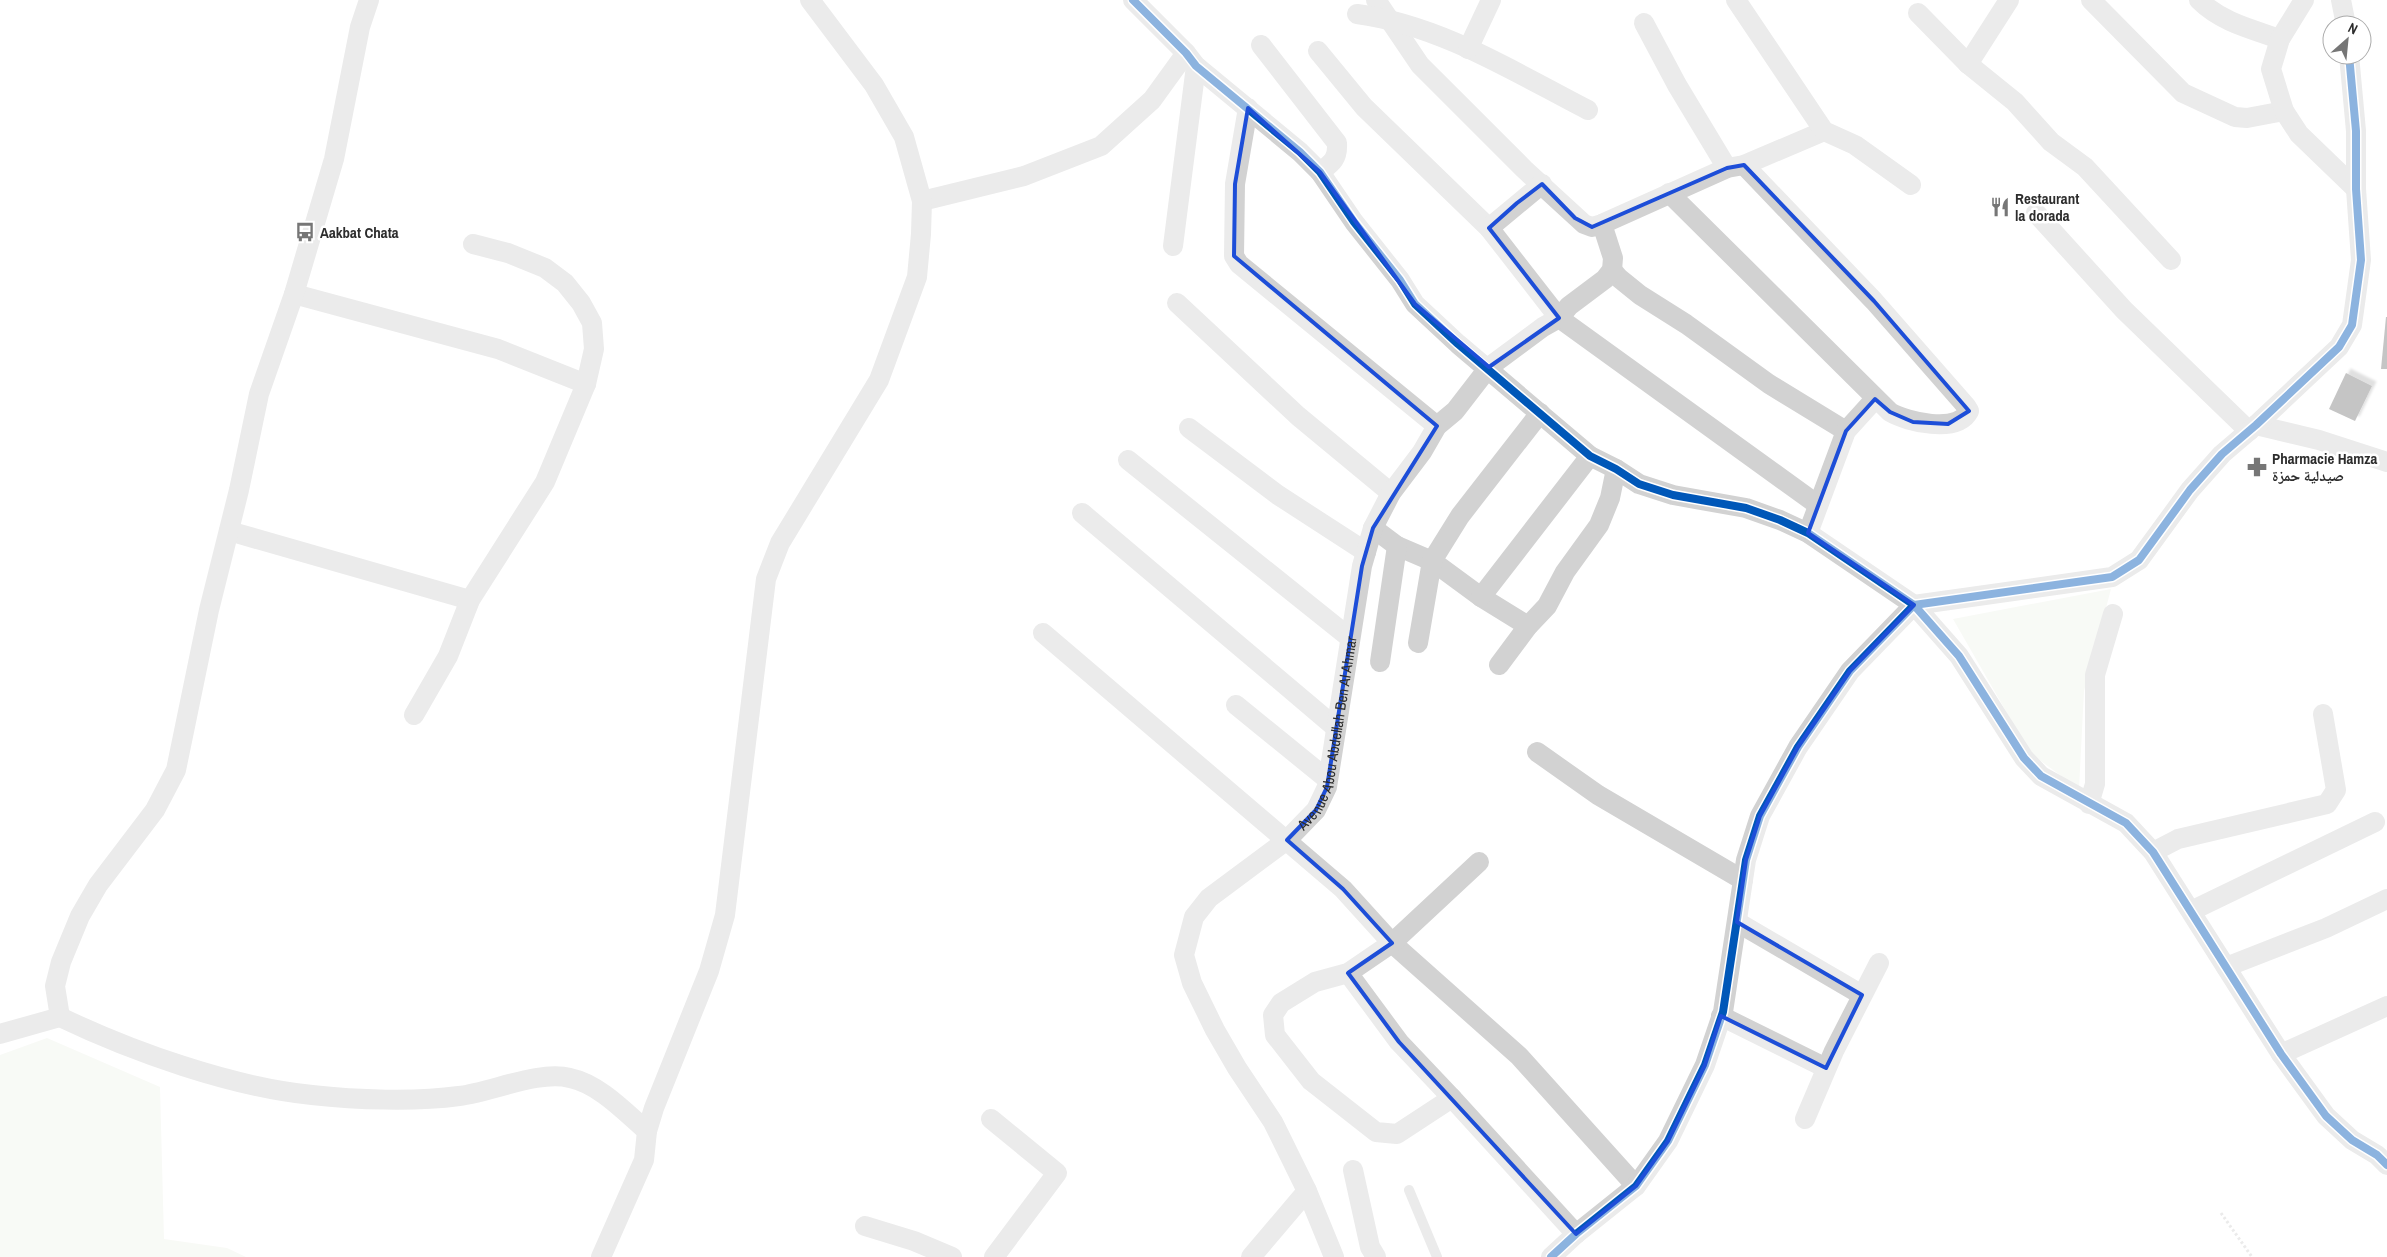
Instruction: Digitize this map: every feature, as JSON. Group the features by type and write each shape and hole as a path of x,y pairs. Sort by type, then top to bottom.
{"street":[{"path":"60,1017 55,986 61,962 80,916 98,885 155,810 176,770 209,610 259,394 294,294 334,159 360,27 369,0"},
{"path":"601,1257 644,1160 647,1131 654,1108 709,971 725,914 766,579 780,543 879,380 917,276 922,201 904,137 874,85 810,0"},
{"path":"1376,0 1420,65 1584,224 1592,227 1669,193 1824,131"},
{"path":"1468,49 1491,0"},
{"path":"1736,0 1824,131 1856,145 1912,185"},
{"path":"1968,64 2009,0"},
{"path":"2091,0 2183,93 2235,117 2247,118 2284,111"},
{"path":"2199,0 2210,12 2232,23 2280,39"},
{"path":"2304,0 2280,39 2271,69 2284,111 2299,134 2356,189"},
{"path":"2341,0 2344,15"},
{"path":"1143,3 1191,59 1300,152 1320,172 1354,222 1395,273 1415,304 1458,344 1489,368 1590,456 1616,469 1639,484 1673,496 1746,508 1780,520 1808,533 1914,605 1960,656 2024,758 2041,776 2126,823 2153,852 2281,1054 2326,1116 2352,1140 2377,1155 2387,1165"},
{"path":"1918,13 1968,64 2015,102 2050,142 2085,167 2172,260"},
{"path":"1357,14 1389,18 1468,49 1588,110"},
{"path":"1644,23 1677,84 1735,166 1874,301 1969,411 1966,416 1948,424 1914,422 1890,412 1669,193"},
{"path":"1261,45 1337,143 1338,154 1335,160 1320,172"},
{"path":"1318,51 1364,108 1489,228 1559,318 1818,505"},
{"path":"922,201 1024,176 1101,146 1152,100 1191,59"},
{"path":"1173,246 1191,59"},
{"path":"1550,1257 1636,1186 1668,1142 1706,1065 1721,1016 1746,860 1760,816 1798,747 1850,672 1914,605 2112,577 2138,560 2190,490 2222,454 2253,428 2339,347 2352,326 2361,260 2356,189 2356,131 2350,65"},
{"path":"1248,108 1234,184 1234,256 1239,264 1437,426"},
{"path":"1489,228 1542,184"},
{"path":"2036,213 2124,310 2253,428 2319,440 2387,462"},
{"path":"1602,224 1613,258 1612,270 1619,278 1640,295 1686,324 1769,384 1846,430"},
{"path":"414,714 448,656 470,600 545,482 586,384 594,349 592,323 582,302 565,283 545,268 508,253 473,244"},
{"name":"Avenue Abou Abdellah Ben Al Ahmar","path":"1334,1257 1307,1190 1273,1122 1237,1068 1215,1030 1192,983 1184,955 1194,917 1209,898 1287,840 1316,810 1323,799 1366,552 1373,528 1391,493 1422,452 1437,426 1455,411 1489,368 1543,327 1559,318 1568,306 1605,279 1612,270"},
{"path":"294,294 498,349 586,384"},
{"path":"1176,303 1298,416 1391,493"},
{"path":"1808,533 1846,430 1875,399"},
{"path":"1418,643 1432,561 1460,516 1540,413"},
{"path":"1189,428 1278,495 1366,552"},
{"path":"1482,597 1590,456"},
{"path":"1128,460 1350,638"},
{"path":"1499,665 1528,626 1547,606 1565,572 1599,525 1610,498 1616,469"},
{"path":"1082,513 1336,727"},
{"path":"1373,528 1397,546 1432,561 1482,597 1528,626"},
{"path":"228,531 470,600"},
{"path":"1380,662 1397,546"},
{"path":"2089,804 2095,784 2095,675 2113,614"},
{"path":"1043,633 1342,889 1392,943 1519,1056 1636,1186"},
{"path":"1236,705 1327,779"},
{"path":"2153,852 2178,839 2327,804 2336,790 2323,714"},
{"path":"1537,752 1598,795 1743,880"},
{"path":"2191,911 2375,822"},
{"path":"1452,1098 1397,1134 1376,1132 1311,1081 1275,1035 1273,1015 1281,1003 1315,982 1348,973 1392,943 1479,862"},
{"path":"2226,967 2326,928 2387,899"},
{"path":"1737,922 1862,995"},
{"path":"1805,1119 1826,1068 1879,963"},
{"path":"1348,973 1399,1042 1576,1234"},
{"path":"2281,1054 2387,1006"},
{"path":"1721,1016 1826,1068"},
{"path":"0,1034 60,1017 99,1036 256,1087 312,1095 395,1098 459,1096 551,1075 572,1078 599,1091 647,1131"},
{"path":"991,1119 1057,1173 994,1257"},
{"path":"1354,1170 1370,1247 1376,1257"},
{"path":"1251,1257 1307,1190"},
{"path":"865,1226 914,1241 952,1257"}],"lane":[{"path":"1409,1190 1437,1257"}],"path":[{"path":"2221,1213 2252,1257"}],"highlighted area":[{"path":"1248,108 1320,172 1415,304 1489,367 1559,318 1489,228 1517,203 1542,184 1575,218 1592,227 1727,168 1744,165 1874,301 1969,411 1948,424 1913,422 1890,412 1875,399 1846,431 1808,533 1914,605 1850,671 1798,747 1760,816 1746,860 1737,922 1862,995 1826,1068 1721,1016 1705,1065 1668,1141 1636,1186 1576,1234 1399,1042 1348,973 1392,943 1343,889 1287,840 1316,810 1327,787 1362,566 1373,528 1437,426 1234,256 1235,184"}],"shaded area":[{"path":"2111,589 2084,691 2079,789 2030,753 1953,619"},
{"path":"47,1038 160,1087 164,1239 227,1248 246,1257 0,1257 0,1055"}],"building":[{"path":"2386,317 2387,369 2381,369"},
{"path":"2346,373 2372,386 2355,421 2329,409"}],"cycle path":[{"path":"1133,0 1186,53 1196,66 1300,152 1320,172 1354,222 1400,280 1415,304 1458,344 1590,456 1616,469 1639,484 1673,495 1746,508 1780,520 1808,533 1914,605 1959,656 2024,758 2041,776 2126,823 2153,852 2281,1054 2326,1116 2352,1140 2377,1155 2387,1165"},
{"path":"1551,1257 1576,1234 1636,1186 1668,1141 1705,1065 1723,1012 1746,860 1760,816 1798,747 1850,671 1914,605 2112,577 2139,560 2190,490 2222,454 2256,425 2339,347 2352,325 2361,260 2356,189 2356,131 2350,65"}],"place":[{"name":"Restaurant la dorada","path":"2000,207"},
{"name":"Aakbat Chata","path":"305,232"},
{"name":"Pharmacie Hamza صيدلية حمزة","path":"2257,467"}]}
